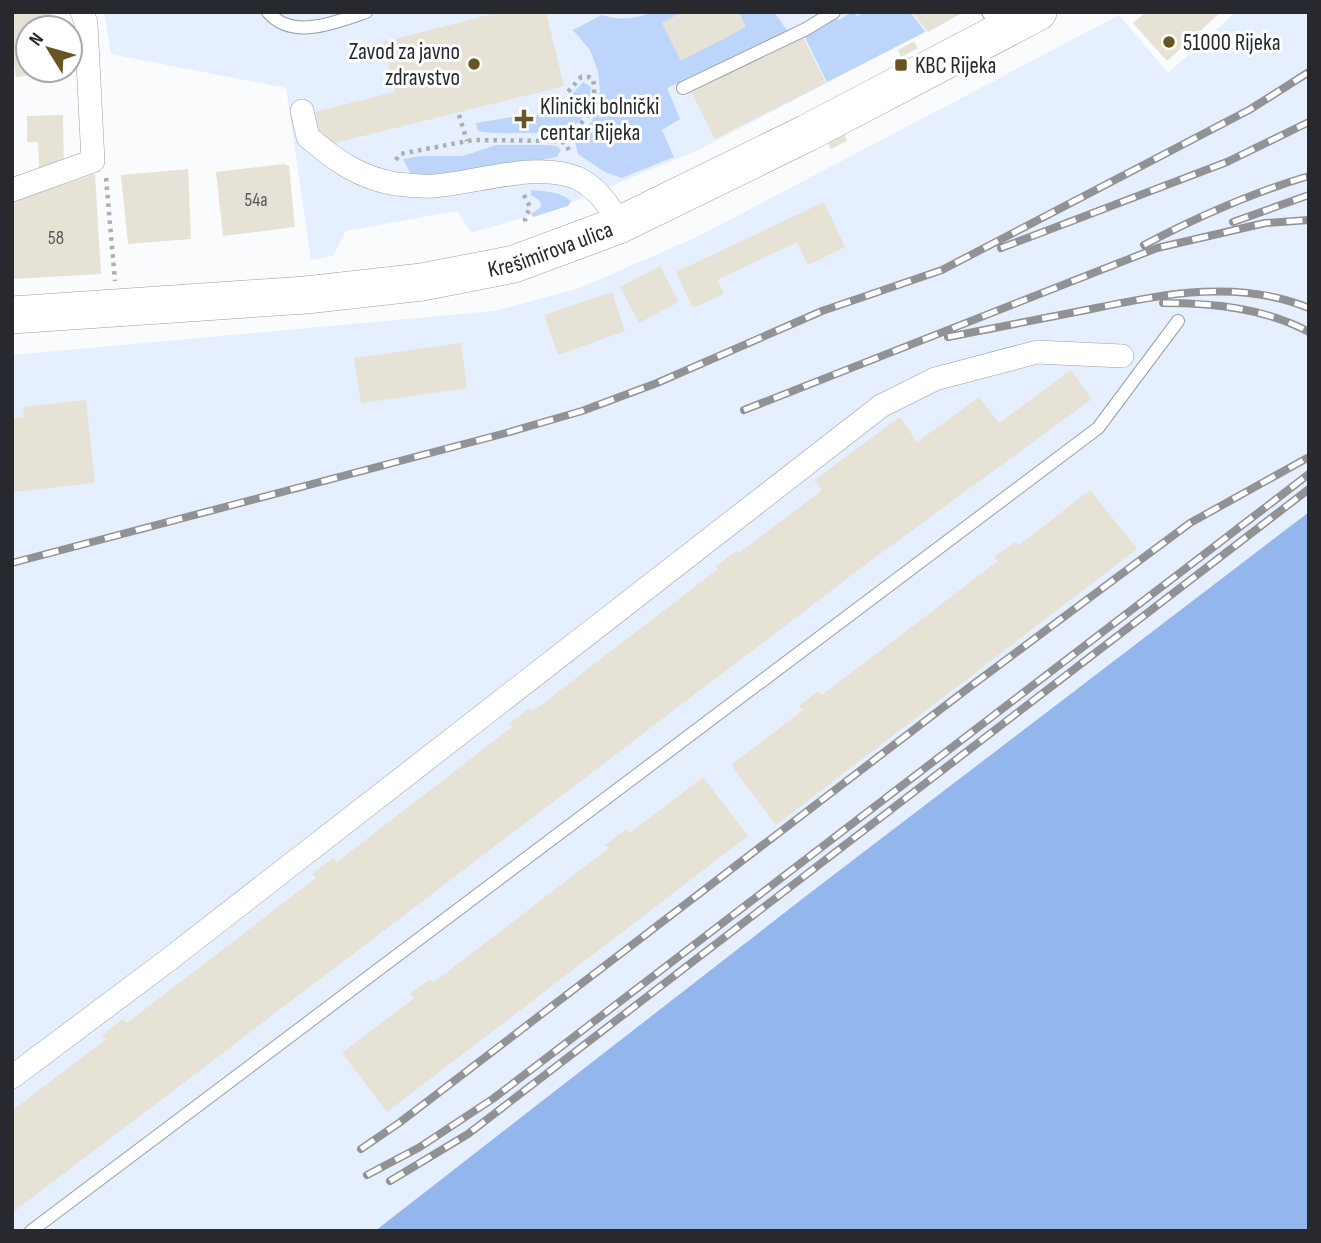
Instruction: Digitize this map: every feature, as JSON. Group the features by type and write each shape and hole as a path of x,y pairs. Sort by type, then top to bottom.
{"main road":[{"name":"Krešimirova ulica","path":"12,315 306,295 422,282 514,264 619,225 807,133 995,23 1038,12"}],"street":[{"path":"12,190 93,161 86,23 82,12"},
{"path":"302,111 308,137 355,173 395,184 432,186 531,172 561,174 577,179 593,190 604,200 619,225"},
{"path":"12,1077 178,953 881,407 935,379 1037,352 1122,356"}],"lane":[{"path":"268,12 289,27 310,28 366,12"},
{"path":"683,89 806,29 834,12"},
{"path":"31,1231 1098,428 1178,321"}],"path":[{"path":"564,142 588,114 594,95 593,79 585,76 578,79 567,93"},
{"path":"459,115 467,141"},
{"path":"397,163 395,158 400,154 467,141 552,140 564,142 575,164"},
{"path":"93,161 107,180 115,282"},
{"path":"520,191 530,207 526,215 527,223"}],"shaded area":[{"name":"Klinički bolnički centar Rijeka","path":"104,12 964,12 696,151 563,206 471,233 457,211 346,231 333,256 311,260 286,88 111,54"},
{"path":"653,12 774,12 789,33 667,88 680,119 662,130 674,157 622,178 605,172 578,154 575,142 592,121 600,91 598,71 590,50 573,30 602,15 628,18"},
{"path":"852,12 857,16 865,12 910,12 925,32 827,82 804,35 832,17 839,20"},
{"path":"1236,12 1309,12 1309,513 375,1231 12,1231 12,355 494,311 580,288 699,236 1119,15 1168,73"},
{"path":"583,82 591,87 588,102 579,121 572,127 541,133 478,131 476,123 518,116 548,115 559,109"},
{"path":"496,145 548,145 557,146 561,150 557,157 476,173 412,177 403,159 463,156"},
{"path":"531,190 558,194 571,201 568,206 533,217 531,214 541,205 539,200 531,195"},
{"path":"1309,512 1309,1231 375,1231 806,896"}],"building":[{"path":"12,12 50,12 14,14 14,64"},
{"name":"Zavod za javno zdravstvo","path":"500,12 546,12 564,86 323,146 315,112 395,92 383,42"},
{"path":"682,12 739,12 746,27 681,61 662,23"},
{"path":"913,12 964,12 928,32"},
{"name":"51000 Rijeka","path":"1146,12 1221,12 1167,61 1133,23"},
{"path":"802,35 826,83 715,139 691,91"},
{"path":"914,41 918,48 901,57 898,50"},
{"path":"63,115 64,168 39,168 38,142 27,142 27,116"},
{"path":"844,134 847,141 831,149 827,142"},
{"path":"284,164 289,166 295,227 223,236 216,172"},
{"path":"188,169 191,239 128,244 121,175"},
{"path":"95,174 101,274 12,279 12,201"},
{"path":"824,202 845,247 808,265 797,242 717,280 724,294 693,308 676,272"},
{"path":"660,266 679,302 639,323 620,287"},
{"path":"612,292 625,331 558,355 544,315"},
{"path":"461,343 467,388 361,403 354,358"},
{"path":"1071,370 1092,399 873,559 12,1213 12,1111 106,1039 102,1035 123,1019 127,1023 316,878 312,874 333,858 337,862 512,727 509,724 530,708 533,711 718,569 715,567 736,551 739,553 822,490 814,480 900,417 917,442 979,397 999,423"},
{"path":"86,400 95,483 12,492 12,418 24,417 23,407"},
{"path":"1090,490 1137,549 776,825 731,765 803,710 799,706 818,691 822,695 998,561 994,557 1015,542 1019,545"},
{"path":"703,777 748,836 387,1112 342,1053 414,998 410,994 430,979 433,983 609,848 605,845 626,829 630,833"}],"railway":[{"path":"12,563 506,433 582,411 657,383 822,311 942,270 1249,110 1309,72"},
{"path":"1001,248 1227,162 1309,122"},
{"path":"1144,245 1225,206 1309,176"},
{"path":"1233,222 1309,195"},
{"path":"744,410 1157,248 1265,223 1309,220"},
{"path":"948,337 1142,299 1198,292 1253,294 1309,308"},
{"path":"1163,303 1238,308 1275,317 1309,332"},
{"path":"361,1149 399,1123 971,686 1190,523 1309,457"},
{"path":"367,1175 420,1147 494,1098 1309,474"},
{"path":"390,1181 468,1134 1309,489"}],"place":[{"name":"51000 Rijeka","path":"1169,42"},
{"name":"Zavod za javno zdravstvo","path":"474,64"},
{"name":"KBC Rijeka","path":"901,65"},
{"name":"Klinički bolnički centar Rijeka","path":"524,119"}]}
